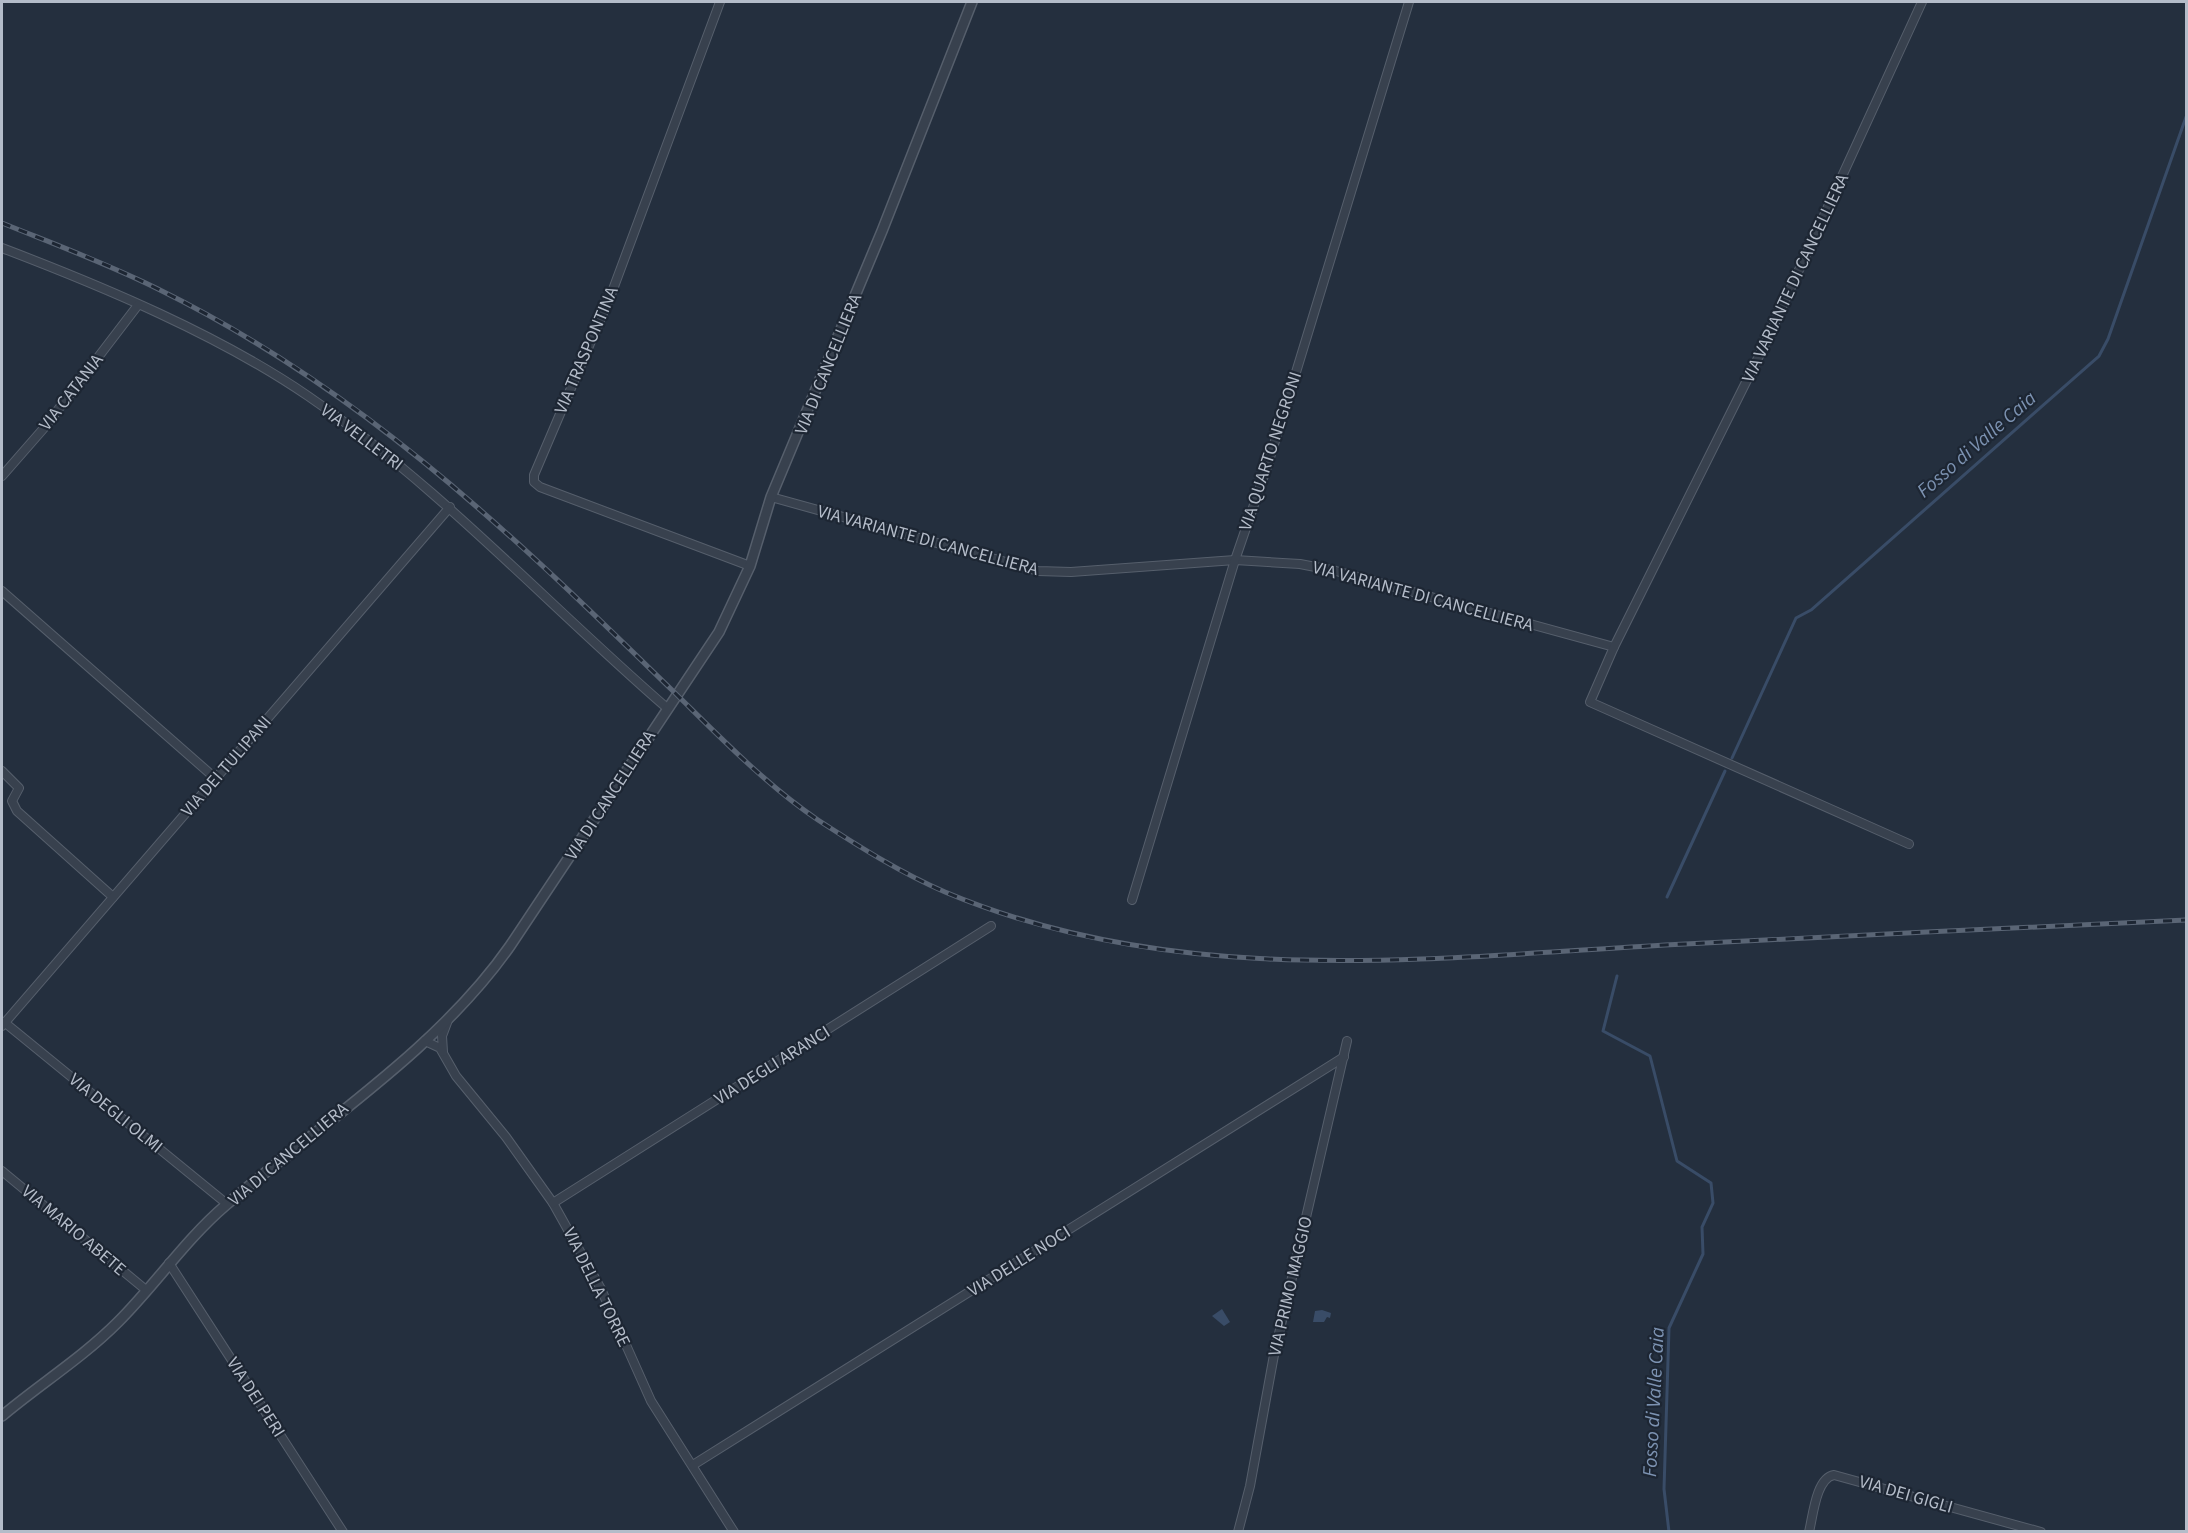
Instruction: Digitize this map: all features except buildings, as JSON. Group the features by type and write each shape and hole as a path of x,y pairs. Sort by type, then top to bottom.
{"street":[{"name":"VIA TRASPONTINA","path":"720,2 612,292 534,475 534,482 540,487 750,566"},
{"name":"VIA DI CANCELLIERA","path":"4,1410 89,1349 147,1290 190,1238 227,1204 448,1020 481,986 510,946 719,632 750,566 771,497 878,241 972,2"},
{"name":"VIA QUARTO NEGRONI","path":"1132,900 1234,560 1268,464 1409,2"},
{"name":"VIA VARIANTE DI CANCELLIERA","path":"1909,844 1590,702 1614,647 1765,344 1922,2"},
{"name":"VIA VELLETRI","path":"2,248 138,305 204,337 292,385 372,443 450,507 668,708"},
{"name":"VIA CATANIA","path":"2,476 44,428 138,305"},
{"name":"VIA VARIANTE DI CANCELLIERA","path":"771,497 1038,571 1071,572 1234,560 1325,568 1614,647"},
{"name":"VIA DEI TULIPANI","path":"3,1024 450,507"},
{"path":"2,591 215,778"},
{"path":"2,771 19,788 12,801 17,811 113,897"},
{"name":"VIA DEGLI ARANCI","path":"553,1203 991,926"},
{"path":"443,1053 442,1036 448,1020"},
{"name":"VIA DEGLI OLMI","path":"3,1024 227,1204"},
{"name":"VIA DELLA TORRE","path":"425,1041 437,1045 456,1076 513,1147 553,1203 602,1289 651,1401 734,1532"},
{"name":"VIA PRIMO MAGGIO","path":"1238,1532 1250,1486 1274,1355 1347,1041"},
{"name":"VIA DELLE NOCI","path":"693,1465 1344,1057"},
{"name":"VIA MARIO ABETE","path":"2,1171 147,1290"},
{"name":"VIA DEI PERI","path":"169,1263 343,1532"},
{"name":"VIA DEI GIGLI","path":"1809,1532 1823,1482 1834,1474 2041,1532"}],"water":[{"path":"1222,1309 1230,1322 1224,1326 1212,1316"},
{"path":"1322,1310 1331,1313 1330,1318 1327,1317 1324,1322 1313,1322 1315,1311"}],"waterway":[{"name":"Fosso di Valle Caia","path":"1732,758 1796,618 1811,610 2099,356 2108,339 2186,117"},
{"name":"Fosso di Valle Caia","path":"1667,897 1725,771"},
{"name":"Fosso di Valle Caia","path":"1617,976 1603,1031 1650,1056 1677,1161 1711,1183 1713,1203 1702,1227 1703,1254 1669,1328 1664,1489 1669,1532"}],"railway":[{"path":"2,223 158,289 244,336 326,388 441,476 503,530 577,598 743,759 798,806 849,840 912,876 945,892 1032,923 1121,943 1210,955 1300,960 1391,960 2186,920"}]}
